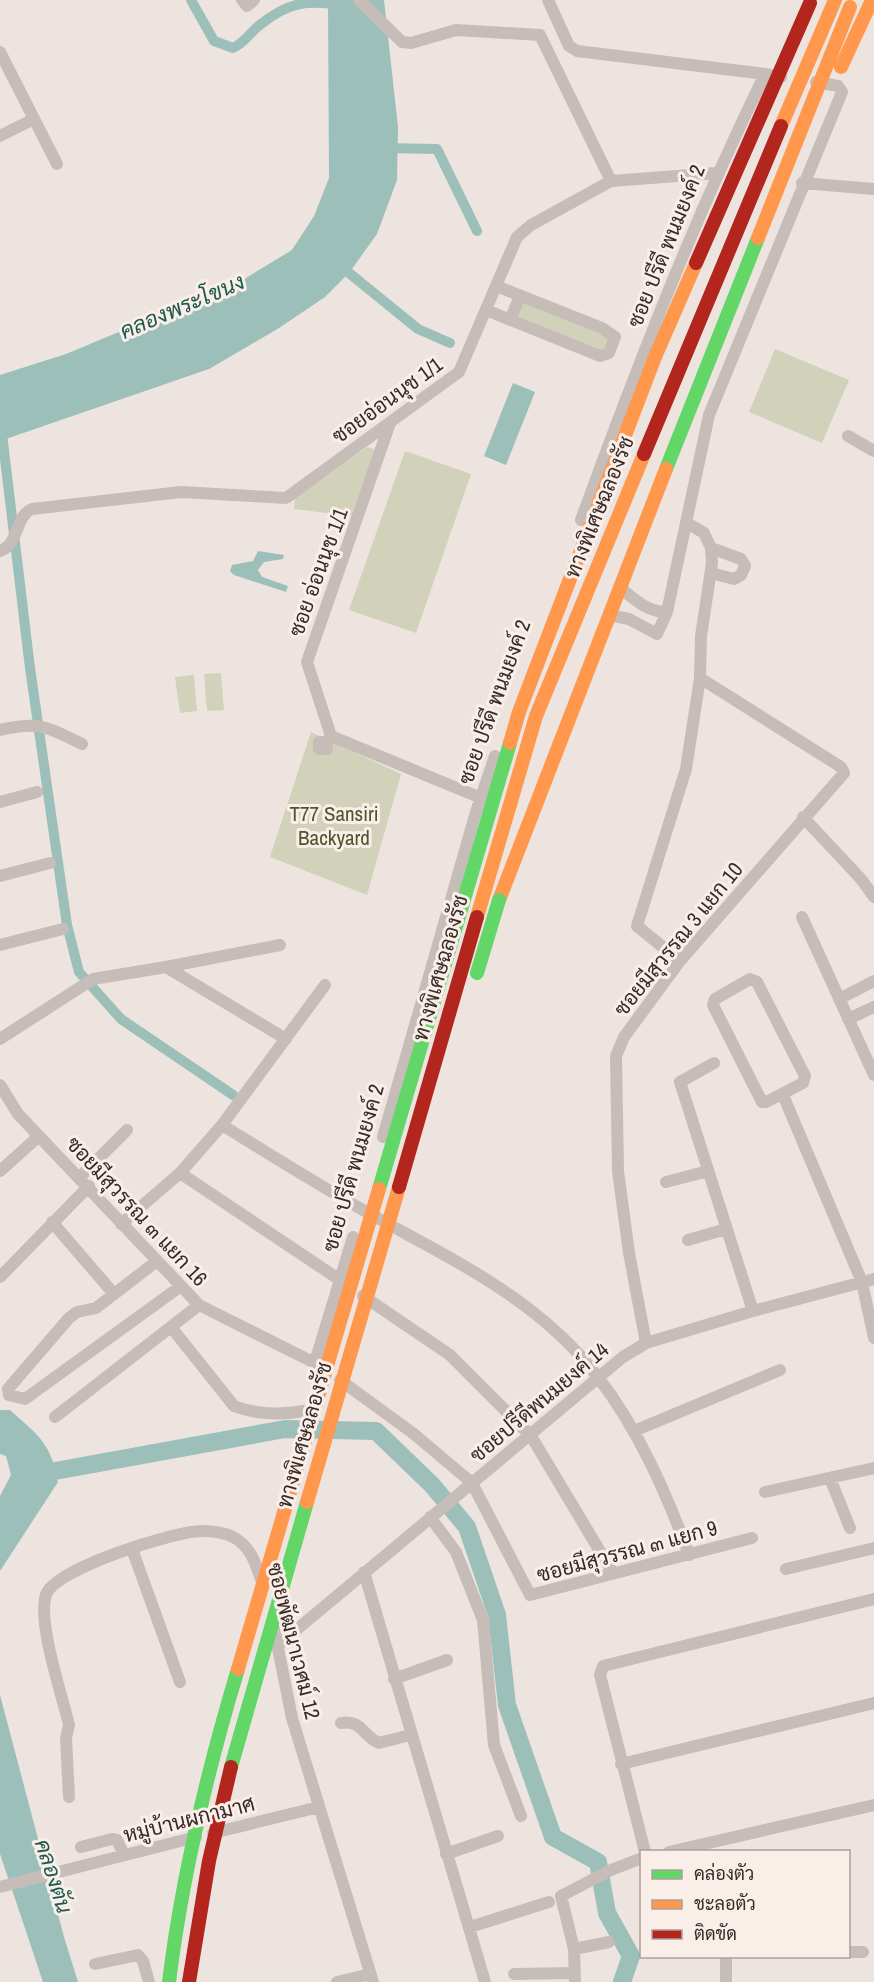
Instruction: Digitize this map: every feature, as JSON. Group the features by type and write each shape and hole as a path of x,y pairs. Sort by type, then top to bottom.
{"highway":[{"name":"ทางพิเศษฉลองรัช","path":"169,1982 178,1902 216,1743 519,712 655,357 811,0"},
{"name":"ทางพิเศษฉลองรัช","path":"189,1982 207,1871 235,1748 536,716 731,242 835,0"},
{"path":"771,210 853,0"},
{"path":"472,990 499,900 619,587 758,238 872,0"},
{"path":"364,1301 416,1170 461,1024"}],"street":[{"path":"242,0 247,6 254,0"},
{"path":"359,0 402,42 411,43 456,30 540,35 611,181 717,173"},
{"path":"548,0 569,46 577,51 765,74 841,88 709,415 700,444 687,523 667,612 657,634 628,618 609,615"},
{"path":"0,52 57,164"},
{"name":"ซอย ปรีดี พนมยงค์ 2","path":"315,1362 362,1210 481,798 620,412 717,173 765,74"},
{"path":"0,136 34,119"},
{"name":"ซอยอ่อนนุช 1/1","path":"3,550 26,513 36,509 181,492 281,500 459,372 517,237 524,230 611,181"},
{"path":"802,183 869,189"},
{"path":"486,310 600,357 609,352 615,339 602,328 496,286"},
{"path":"510,320 520,296"},
{"name":"ซอย อ่อนนุช 1/1","path":"390,423 307,662 329,739 481,798"},
{"path":"848,436 874,451"},
{"path":"680,961 638,926 686,769 700,678 701,636 711,573 711,548 704,533 687,523"},
{"path":"711,548 741,559 745,566 741,575 734,579 711,573"},
{"path":"619,587 647,608 656,612 667,612"},
{"name":"ซอยมีสุวรรณ 3 แยก 10","path":"646,1343 629,1253 618,1171 616,1056 624,1037 680,961 803,817 842,778 844,773 841,767 700,678"},
{"path":"0,730 28,723 45,727 82,744"},
{"path":"0,802 37,792"},
{"path":"803,817 861,879 874,897"},
{"path":"0,876 50,863"},
{"path":"801,917 874,1075"},
{"path":"0,945 63,929"},
{"path":"0,1039 93,979 280,945"},
{"path":"166,967 285,1039"},
{"path":"750,979 757,982 805,1076 803,1083 783,1095 762,1102 713,1005 715,999 750,979"},
{"path":"839,999 874,981"},
{"path":"121,1224 180,1173 222,1125 324,986"},
{"path":"848,1019 874,1007"},
{"path":"714,1063 680,1082 753,1311"},
{"name":"ซอยมีสุวรรณ ๓ แยก 16","path":"0,1085 18,1114 85,1182 121,1224 199,1305 315,1362 414,1434 472,1484"},
{"path":"783,1095 868,1280 873,1331"},
{"path":"222,1125 362,1210 478,1272 552,1329 597,1376 634,1431 666,1493 689,1555"},
{"path":"0,1277 52,1222 128,1130"},
{"path":"0,1171 39,1136"},
{"path":"666,1182 708,1171"},
{"path":"180,1173 450,1355 531,1436 613,1573"},
{"path":"52,1222 114,1294"},
{"path":"688,1240 726,1229"},
{"path":"157,1261 96,1308 77,1312 69,1318 8,1389 9,1395 25,1399 181,1286"},
{"name":"ซอยปรีดีพนมยงค์ 14","path":"277,1646 434,1513 531,1436 597,1376 646,1343 868,1280"},
{"path":"55,1417 199,1305"},
{"path":"171,1327 234,1406 246,1410 283,1414 304,1411"},
{"path":"634,1431 780,1370"},
{"path":"765,1492 874,1468"},
{"path":"830,1478 850,1528"},
{"name":"ซอยมีสุวรรณ ๓ แยก 9","path":"472,1484 530,1595 752,1538"},
{"path":"434,1513 456,1552 483,1620 494,1745 521,1816"},
{"name":"ซอยพัฒนาเวศม์ 12","path":"69,1797 66,1738 69,1725 47,1636 44,1608 46,1593 55,1581 70,1572 178,1535 201,1531 233,1537 245,1546 253,1558 269,1603 292,1718 371,1978"},
{"path":"786,1569 874,1548"},
{"path":"132,1549 180,1682"},
{"path":"364,1572 410,1735 470,1927 484,1982"},
{"path":"645,1850 621,1764 600,1675 601,1669 608,1663 874,1599"},
{"path":"394,1679 447,1660"},
{"path":"621,1764 874,1703"},
{"path":"341,1723 350,1721 359,1724 379,1743 410,1735"},
{"path":"680,1850 722,1846 874,1805"},
{"name":"หมู่บ้านผกามาศ","path":"0,1887 319,1807"},
{"path":"446,1854 498,1836"},
{"path":"81,1847 112,1839 117,1840 124,1855"},
{"path":"514,1974 575,1977 574,1949 561,1896 611,1870 640,1859"},
{"path":"470,1927 549,1902"},
{"path":"574,1949 609,1942"},
{"path":"850,1952 863,1952"},
{"path":"95,1964 138,1955 143,1961 149,1982"},
{"path":"726,1958 726,1982"},
{"path":"337,1982 371,1978"}],"green space":[{"path":"521,299 606,334 609,338 607,349 599,352 515,318"},
{"path":"775,349 849,380 822,443 749,412"},
{"path":"367,447 374,449 374,453 351,516 294,509 295,498"},
{"path":"405,451 471,474 416,633 349,610"},
{"path":"221,673 224,710 207,711 204,674"},
{"path":"194,675 197,711 180,713 175,677"},
{"name":"T77 Sansiri Backyard","path":"311,732 401,774 367,895 270,857"}],"water":[{"name":"คลองพระโขนง","path":"328,0 384,0 398,127 397,180 377,234 349,273 325,297 279,328 209,369 0,441 0,375 66,354 241,281 292,250 314,216 329,178"},
{"path":"513,383 535,392 506,465 484,456"},
{"path":"258,551 284,555 283,559 264,562 258,570 262,577 288,586 286,592 234,575 230,571 232,565 253,561"},
{"path":"0,1410 10,1410 42,1441 52,1458 58,1482 0,1571 0,1496 11,1475 6,1456 0,1454"},
{"path":"0,1695 78,1982 43,1982 0,1854"}],"waterway":[{"path":"191,0 214,41 233,48 257,27 290,7 308,3 340,5"},
{"path":"384,148 437,149 477,231"},
{"path":"338,264 418,329 450,343"},
{"path":"0,417 30,668 67,925 79,972 121,1019 233,1095"},
{"path":"33,1475 285,1429 376,1431 432,1485 467,1527 497,1615 507,1705 553,1837 598,1862 607,1913 631,1956 622,1982"}],"traffic: fast":[{"path":"666,469 758,238"},
{"path":"379,1189 510,743"},
{"path":"477,973 499,900"},
{"path":"231,1767 307,1502"},
{"path":"169,1982 188,1864 216,1746 238,1669"}],"traffic: slow":[{"path":"781,126 835,0"},
{"path":"841,67 872,0"},
{"path":"758,238 850,7"},
{"path":"510,743 519,712 655,357 696,263"},
{"path":"477,917 536,716 644,454"},
{"path":"499,900 666,469"},
{"path":"307,1502 399,1187"},
{"path":"238,1669 379,1189"}],"traffic: jam":[{"path":"696,263 810,3"},
{"path":"644,454 781,126"},
{"path":"399,1187 477,917"},
{"path":"189,1982 209,1861 231,1767"}],"water label":[{"name":"คลองตัน","path":"54,1876"}]}
